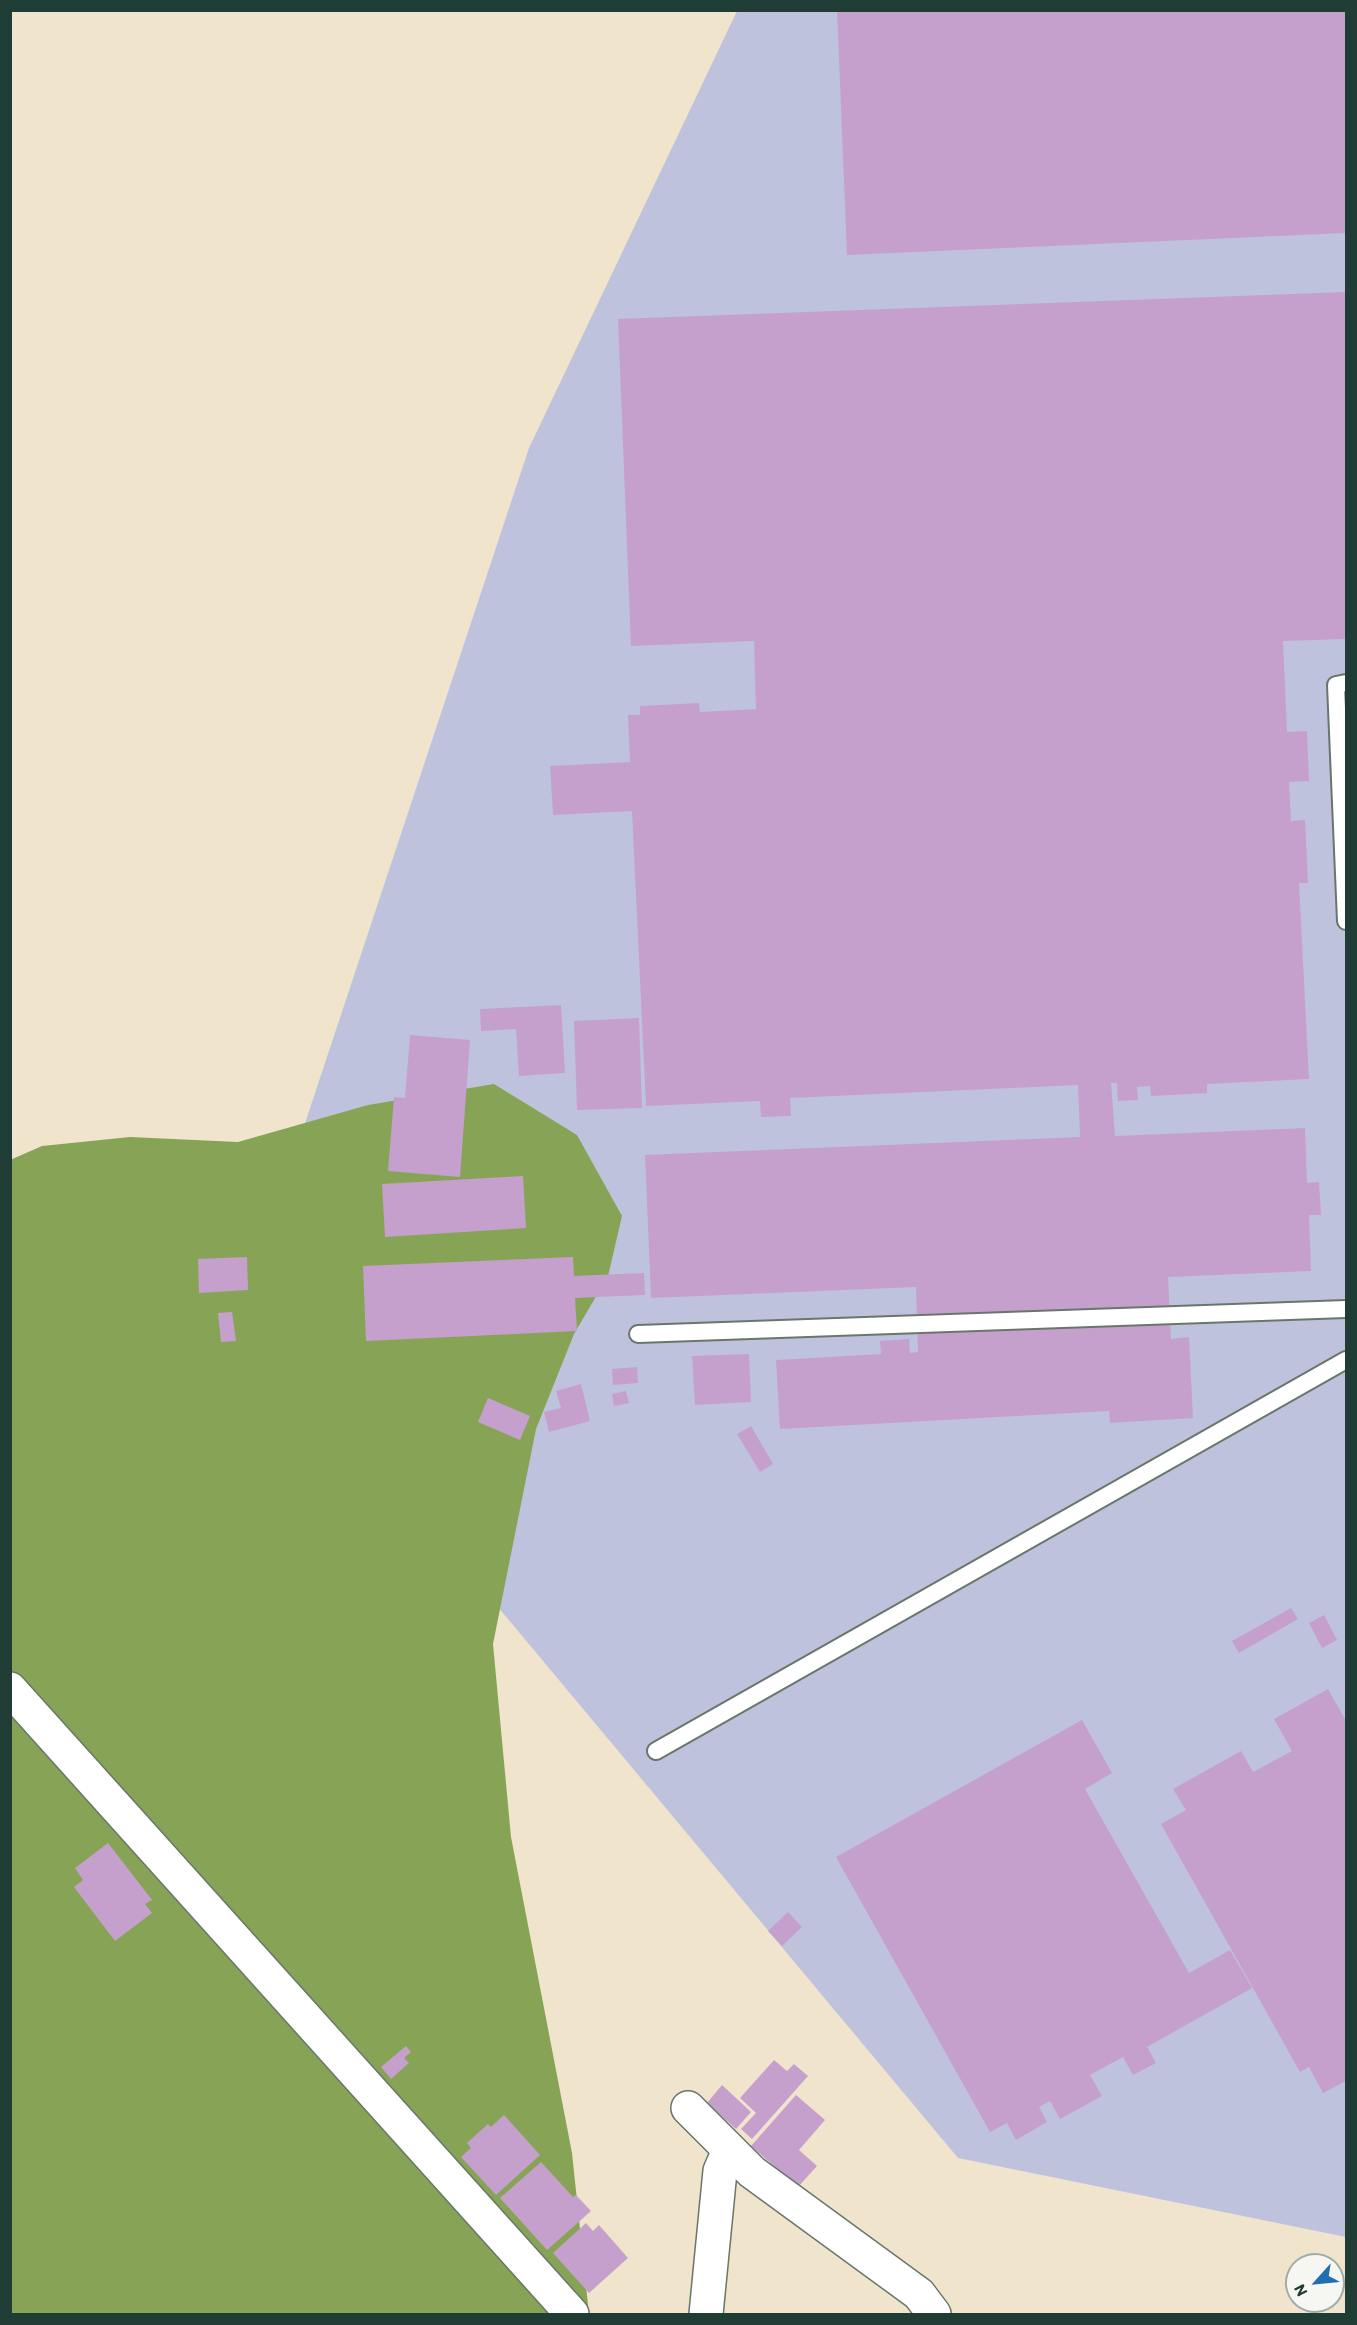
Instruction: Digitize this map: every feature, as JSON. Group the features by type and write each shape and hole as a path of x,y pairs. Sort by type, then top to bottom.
{"street":[{"path":"10,1689 572,2314"},
{"path":"688,2108 752,2172 919,2294 934,2314"},
{"path":"706,2314 720,2172 729,2150"}],"lane":[{"path":"1347,683 1336,685 1347,921"},
{"path":"638,1334 1347,1309"},
{"path":"656,1751 1347,1360"}],"shaded area":[{"path":"737,11 1346,11 1346,2237 958,2158 245,1304 529,448"}],"green space":[{"path":"494,1084 577,1135 622,1216 608,1276 574,1334 536,1429 493,1644 511,1837 572,2153 589,2314 11,2314 10,1160 42,1146 130,1137 238,1142 368,1105"}],"building":[{"path":"837,10 1346,10 1346,233 847,255"},
{"path":"1346,292 1346,639 1283,641 1287,732 1307,731 1309,781 1289,782 1291,821 1305,820 1308,883 1299,883 1309,1079 1207,1084 1207,1093 1151,1096 1150,1086 1137,1087 1138,1100 1118,1101 1117,1083 1111,1083 1115,1136 1305,1128 1307,1183 1319,1182 1321,1215 1309,1215 1311,1271 1168,1277 1171,1339 1189,1337 1193,1418 1110,1423 1109,1411 780,1429 776,1360 881,1354 880,1341 909,1339 910,1353 918,1352 916,1287 651,1298 645,1155 1080,1137 1078,1085 790,1098 791,1116 761,1117 760,1101 646,1106 632,811 553,815 550,766 630,762 628,715 640,715 640,706 699,703 700,712 756,709 754,641 631,646 618,319"},
{"path":"561,1005 565,1073 519,1076 516,1029 481,1031 480,1009"},
{"path":"639,1018 642,1108 577,1110 574,1021"},
{"path":"410,1035 470,1040 460,1177 388,1171 394,1097 405,1098"},
{"path":"523,1176 526,1228 385,1237 382,1184"},
{"path":"247,1257 248,1290 199,1293 198,1259"},
{"path":"573,1257 574,1276 644,1273 645,1295 575,1298 577,1331 366,1341 363,1266"},
{"path":"232,1312 236,1341 221,1342 218,1313"},
{"path":"749,1354 751,1402 695,1405 692,1356"},
{"path":"637,1367 638,1383 613,1385 612,1369"},
{"path":"581,1384 590,1421 549,1432 544,1412 561,1408 556,1391"},
{"path":"626,1391 629,1403 614,1406 612,1394"},
{"path":"488,1398 530,1416 520,1440 478,1422"},
{"path":"751,1426 773,1464 760,1472 737,1434"},
{"path":"1291,1608 1298,1619 1239,1653 1232,1641"},
{"path":"1324,1615 1337,1640 1322,1648 1309,1623"},
{"path":"1328,1689 1346,1721 1346,2081 1323,2093 1309,2067 1300,2072 1161,1824 1186,1810 1173,1789 1241,1751 1253,1772 1292,1751 1274,1719"},
{"path":"1082,1720 1112,1773 1085,1789 1189,1973 1230,1950 1252,1988 1147,2047 1156,2063 1133,2075 1123,2057 1090,2075 1102,2096 1060,2119 1050,2101 1039,2107 1047,2122 1016,2140 1007,2123 990,2132 836,1857"},
{"path":"108,1843 152,1900 145,1904 152,1913 115,1941 74,1887 83,1880 75,1868"},
{"path":"788,1912 802,1927 782,1946 768,1931"},
{"path":"406,2046 411,2052 404,2058 409,2063 391,2079 381,2067"},
{"path":"774,2060 787,2071 794,2064 808,2076 752,2139 741,2129 756,2113 740,2098"},
{"path":"722,2085 751,2112 736,2129 707,2103"},
{"path":"796,2095 825,2120 799,2150 817,2166 798,2187 751,2146"},
{"path":"504,2115 540,2155 496,2195 461,2157 471,2148 467,2143 488,2124 491,2127"},
{"path":"541,2162 573,2197 576,2195 591,2211 547,2250 500,2198"},
{"path":"586,2223 593,2231 599,2225 628,2258 589,2293 553,2253"}]}
